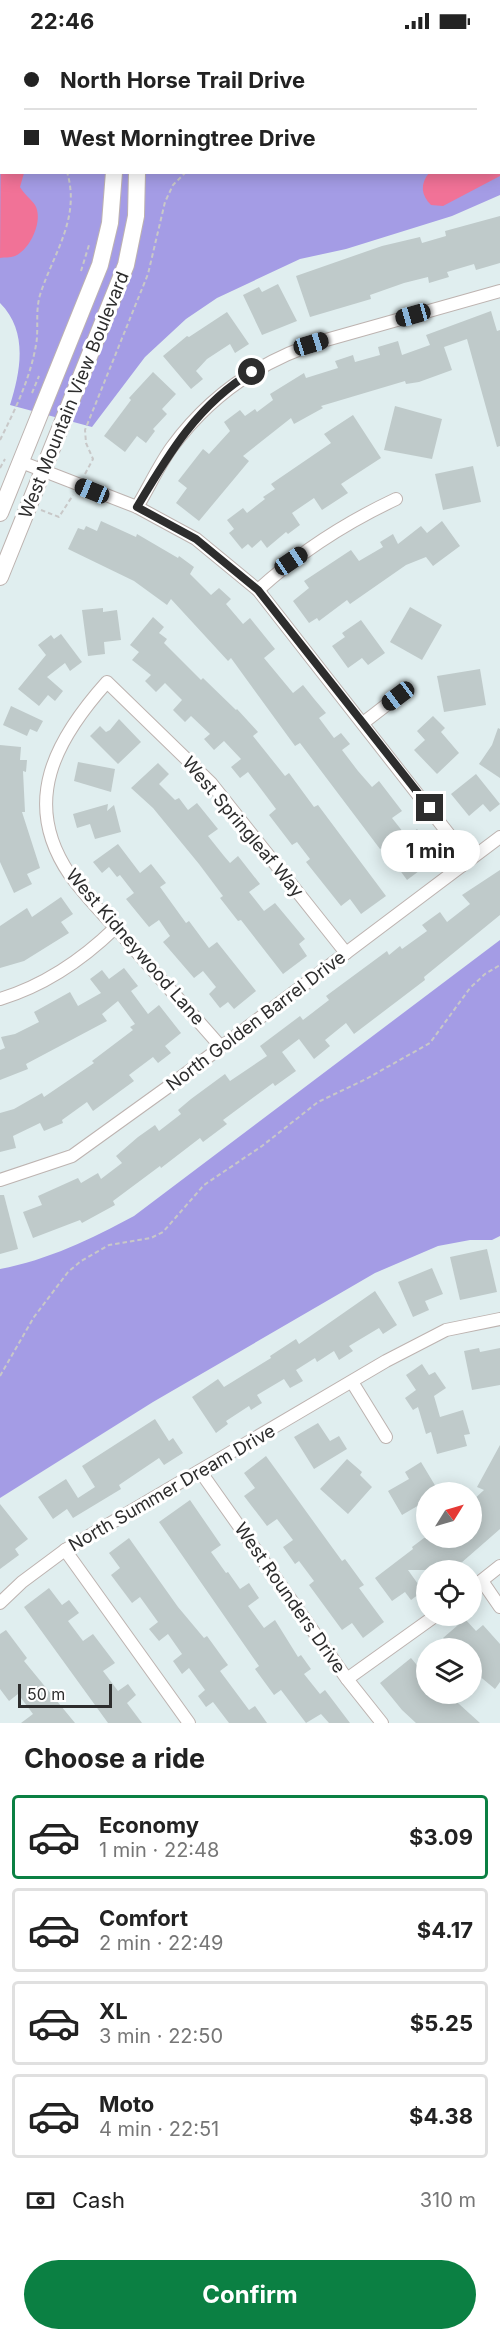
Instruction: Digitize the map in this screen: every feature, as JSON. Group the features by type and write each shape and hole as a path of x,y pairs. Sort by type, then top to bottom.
{"street":[{"name":"West Mountain View Boulevard","path":"0,513 13,460 100,265 110,224 114,174"},
{"name":"West Mountain View Boulevard","path":"0,577 126,265 136,216 137,174"},
{"path":"137,507 171,448 189,427 238,380 265,363 316,342 500,291"},
{"path":"13,460 137,507 196,539 258,590 469,860"},
{"path":"258,590 291,561 330,534 396,499"},
{"name":"West Kidneywood Lane","path":"107,682 78,714 54,756 47,792 50,832 70,875 221,1047"},
{"name":"West Springleaf Way","path":"107,682 211,783 346,953"},
{"path":"363,723 398,696"},
{"name":"North Golden Barrel Drive","path":"0,1180 72,1156 500,837"},
{"path":"0,999 47,978 88,952 115,928"},
{"name":"North Summer Dream Drive","path":"0,1603 22,1582 65,1550 352,1382 446,1330 500,1319"},
{"path":"352,1382 386,1437"},
{"name":"West Rounders Drive","path":"200,1471 346,1679 382,1723"},
{"path":"65,1550 189,1723"},
{"path":"500,1566 482,1581 500,1607"},
{"path":"346,1679 421,1626"}],"path":[{"path":"0,440 28,377 36,342 40,295 69,217 72,192 68,174"},
{"path":"30,505 59,517 93,459 86,443 86,430 144,283 165,202 173,185 184,174"},
{"path":"80,277 90,241"},
{"path":"28,401 41,371"},
{"path":"0,468 13,460"},
{"path":"0,1376 40,1309 68,1272 81,1261 109,1245 151,1238 163,1232 204,1185 262,1146 318,1102 366,1079 430,1043 470,988 485,974 500,966"}],"shaded area":[{"path":"0,174 500,174 500,195 452,216 346,249 300,259 217,298 186,319 145,357 92,427 10,405 17,378 20,351 15,326 0,303"},
{"path":"1,174 24,174 20,187 35,205 37,226 21,253 0,258"},
{"path":"428,174 500,174 443,206 431,205 425,197 424,181"},
{"path":"500,940 500,1236 492,1240 470,1240 438,1246 375,1273 153,1402 0,1498 0,1269 69,1248 134,1216"}],"building":[{"path":"500,216 500,263 476,270 474,264 447,272 449,277 429,283 428,277 404,283 370,295 371,299 310,317 296,276 382,246 420,237 422,243 446,236 445,231"},
{"path":"278,284 297,321 262,335 243,295 259,287 262,292"},
{"path":"491,311 497,331 500,330 500,446 497,447 467,339 444,347 452,370 419,382 406,384 405,381 321,406 323,408 294,424 291,418 243,456 249,461 199,521 176,503 187,488 178,481 203,449 209,454 230,431 224,422 240,410 245,416 255,409 257,412 273,400 270,394 304,373 306,378 338,368 335,361 353,355 355,362 380,355 378,347 398,341 402,355 430,345 426,335"},
{"path":"227,312 249,344 235,353 230,344 207,359 196,371 203,379 191,389 163,356 187,336 189,337"},
{"path":"153,372 176,394 162,409 167,414 153,429 155,431 146,443 137,436 125,452 104,436 131,400 129,398"},
{"path":"395,406 442,419 432,459 384,450"},
{"path":"353,415 381,458 341,484 348,493 322,510 314,498 292,513 300,525 288,534 286,532 267,548 261,540 252,548 248,544 242,549 229,533 234,529 227,520 243,508 247,513 265,499 263,497 275,489 271,484 331,443 324,434"},
{"path":"473,466 481,502 443,510 435,474"},
{"path":"101,521 136,537 137,534 178,558 179,556 194,567 190,574 211,595 219,588 231,599 226,604 243,624 250,618 275,649 264,658 293,693 303,685 326,713 319,718 334,738 341,733 350,744 342,750 358,771 372,787 379,781 402,811 392,818 407,837 417,829 426,840 419,846 431,862 407,880 383,847 380,849 300,743 295,746 231,658 228,661 171,599 167,605 134,581 68,549 78,528 84,530 86,526 97,531"},
{"path":"442,521 460,546 433,566 426,557 406,565 350,604 347,600 319,621 317,618 309,623 293,601 309,588 304,581 351,550 359,561 383,547 380,542 393,534 398,544 421,526 427,533"},
{"path":"410,607 442,625 422,660 390,642"},
{"path":"103,608 103,612 117,610 121,640 104,642 105,654 88,656 82,610"},
{"path":"153,617 164,627 159,633 167,639 164,643 201,680 203,678 237,709 258,732 253,736 285,776 289,773 314,807 318,805 386,896 361,914 350,899 341,906 306,862 310,859 297,842 292,845 269,815 276,809 248,772 240,778 231,767 241,759 224,741 214,750 204,739 210,734 191,716 185,722 173,710 182,700 165,683 156,692 145,681 151,675 132,660 139,652 130,645"},
{"path":"361,620 385,653 368,665 362,658 348,668 332,646 345,637 342,633"},
{"path":"61,634 82,662 70,671 65,663 47,677 63,691 55,701 48,695 39,706 18,689 46,655 38,645 51,635 54,639"},
{"path":"480,669 486,705 444,712 437,676"},
{"path":"11,706 43,721 37,732 30,729 27,736 3,725"},
{"path":"433,716 445,728 441,732 459,753 437,774 414,750 425,740 417,731"},
{"path":"119,719 141,742 118,764 90,736 100,726 106,732 110,730"},
{"path":"498,728 500,729 500,778 479,764 492,745"},
{"path":"0,745 21,747 20,760 27,760 26,772 23,771 25,812 22,812 40,868 27,874 32,884 14,893 0,862"},
{"path":"78,762 115,769 111,792 74,781"},
{"path":"158,763 169,774 159,784 175,800 179,798 188,810 197,803 218,829 208,836 230,863 238,856 260,884 249,892 264,911 275,903 305,939 299,944 307,956 283,974 241,920 238,921 220,898 223,896 199,864 153,808 131,788"},
{"path":"476,774 500,804 490,812 483,804 469,816 451,794"},
{"path":"108,804 107,811 114,805 121,832 95,839 90,824 77,828 73,814"},
{"path":"118,844 140,873 151,864 166,883 160,887 186,923 189,921 209,948 217,942 256,991 234,1009 228,1002 220,1008 209,994 216,987 203,971 194,978 163,942 170,936 159,920 149,927 126,899 134,893 120,875 117,877 109,867 102,873 93,862"},
{"path":"500,870 500,915 424,977 425,980 354,1034 346,1023 325,1040 330,1046 314,1059 299,1039 282,1052 296,1071 275,1086 273,1083 223,1120 227,1124 203,1142 200,1138 161,1168 160,1166 113,1201 115,1205 82,1223 80,1220 33,1238 23,1212 42,1205 38,1196 78,1178 81,1183 98,1173 101,1179 122,1163 116,1156 138,1137 155,1125 159,1131 181,1114 178,1110 225,1074 230,1081 267,1056 260,1046 300,1016 303,1020 329,1000 326,996 387,951 389,955 400,946 402,949 427,931 422,925 440,912 447,922 470,904 462,895"},
{"path":"61,897 73,914 61,922 69,933 24,961 0,968 0,926 27,908 32,917"},
{"path":"124,968 138,986 131,991 148,1014 159,1005 181,1033 165,1046 171,1053 158,1063 153,1057 129,1075 134,1081 93,1111 87,1102 62,1120 63,1123 44,1131 40,1123 13,1136 16,1148 0,1152 0,1113 14,1109 42,1093 44,1097 94,1063 92,1061 133,1030 130,1027 135,1024 118,1001 102,1014 107,1021 26,1064 28,1069 0,1080 0,1050 5,1048 1,1037 15,1034 39,1022 34,1012 70,992 78,1006 101,993 90,979 102,970 109,979"},
{"path":"0,1195 4,1195 18,1249 0,1254"},
{"path":"487,1249 497,1292 460,1300 450,1257"},
{"path":"432,1268 443,1294 425,1301 429,1310 413,1317 398,1282"},
{"path":"375,1291 397,1325 383,1334 379,1328 349,1346 353,1351 339,1360 334,1351 317,1362 315,1358 296,1370 303,1381 290,1388 284,1379 257,1395 262,1403 251,1410 249,1406 226,1421 228,1424 216,1433 192,1397 218,1379 224,1387 271,1358 270,1356 296,1339 299,1344"},
{"path":"479,1348 480,1352 500,1348 500,1385 472,1390 464,1351"},
{"path":"422,1364 429,1375 435,1372 446,1388 434,1396 440,1417 463,1410 470,1434 464,1435 467,1446 437,1454 431,1432 426,1434 418,1407 413,1410 405,1398 416,1390 406,1375"},
{"path":"155,1419 169,1441 173,1438 183,1453 164,1465 159,1458 119,1485 121,1489 73,1518 67,1509 53,1519 38,1497 66,1479 78,1498 95,1487 82,1466"},
{"path":"318,1423 330,1441 339,1436 347,1449 314,1469 294,1437"},
{"path":"500,1445 500,1529 482,1545 482,1492 484,1490 482,1482 480,1482"},
{"path":"266,1456 342,1561 345,1559 364,1585 359,1588 384,1622 363,1638 352,1623 342,1630 309,1585 314,1581 299,1561 295,1564 283,1547 293,1540 277,1519 267,1526 244,1496 255,1488 244,1473"},
{"path":"347,1459 362,1472 360,1475 372,1487 348,1514 320,1489"},
{"path":"421,1462 433,1482 416,1482 416,1507 402,1515 388,1491 409,1479 405,1472"},
{"path":"190,1500 221,1545 211,1552 240,1589 249,1583 259,1598 248,1606 264,1628 275,1620 298,1657 301,1655 311,1669 304,1674 320,1694 325,1690 350,1723 329,1723 321,1714 306,1723 281,1690 274,1695 255,1669 259,1666 159,1522"},
{"path":"0,1504 28,1539 15,1549 19,1555 0,1569"},
{"path":"129,1538 178,1607 204,1638 207,1636 228,1665 220,1671 249,1710 255,1706 267,1723 229,1723 213,1702 206,1707 198,1696 205,1690 189,1668 182,1674 173,1661 182,1654 168,1634 159,1641 149,1629 158,1622 140,1597 132,1603 111,1575 120,1568 109,1553"},
{"path":"416,1544 416,1548 478,1548 464,1560 416,1560 416,1570 408,1570 416,1581 416,1596 411,1600 405,1592 392,1601 375,1578 413,1549 412,1547"},
{"path":"49,1588 62,1605 69,1600 79,1613 68,1621 83,1641 93,1634 115,1663 103,1671 118,1691 128,1684 136,1695 127,1703 142,1723 108,1723 24,1607"},
{"path":"483,1625 500,1644 500,1682 495,1689 482,1678 482,1638 443,1638 457,1626 471,1626 476,1631"},
{"path":"6,1630 27,1658 24,1661 75,1723 21,1723 33,1714 18,1694 9,1701 0,1689 0,1634"},
{"path":"411,1658 416,1664 416,1704 459,1704 480,1723 416,1723 380,1683"}],"route":[{"path":"252,372 238,380 218,398 171,448 137,507 196,539 233,567 258,590 430,808"}]}
